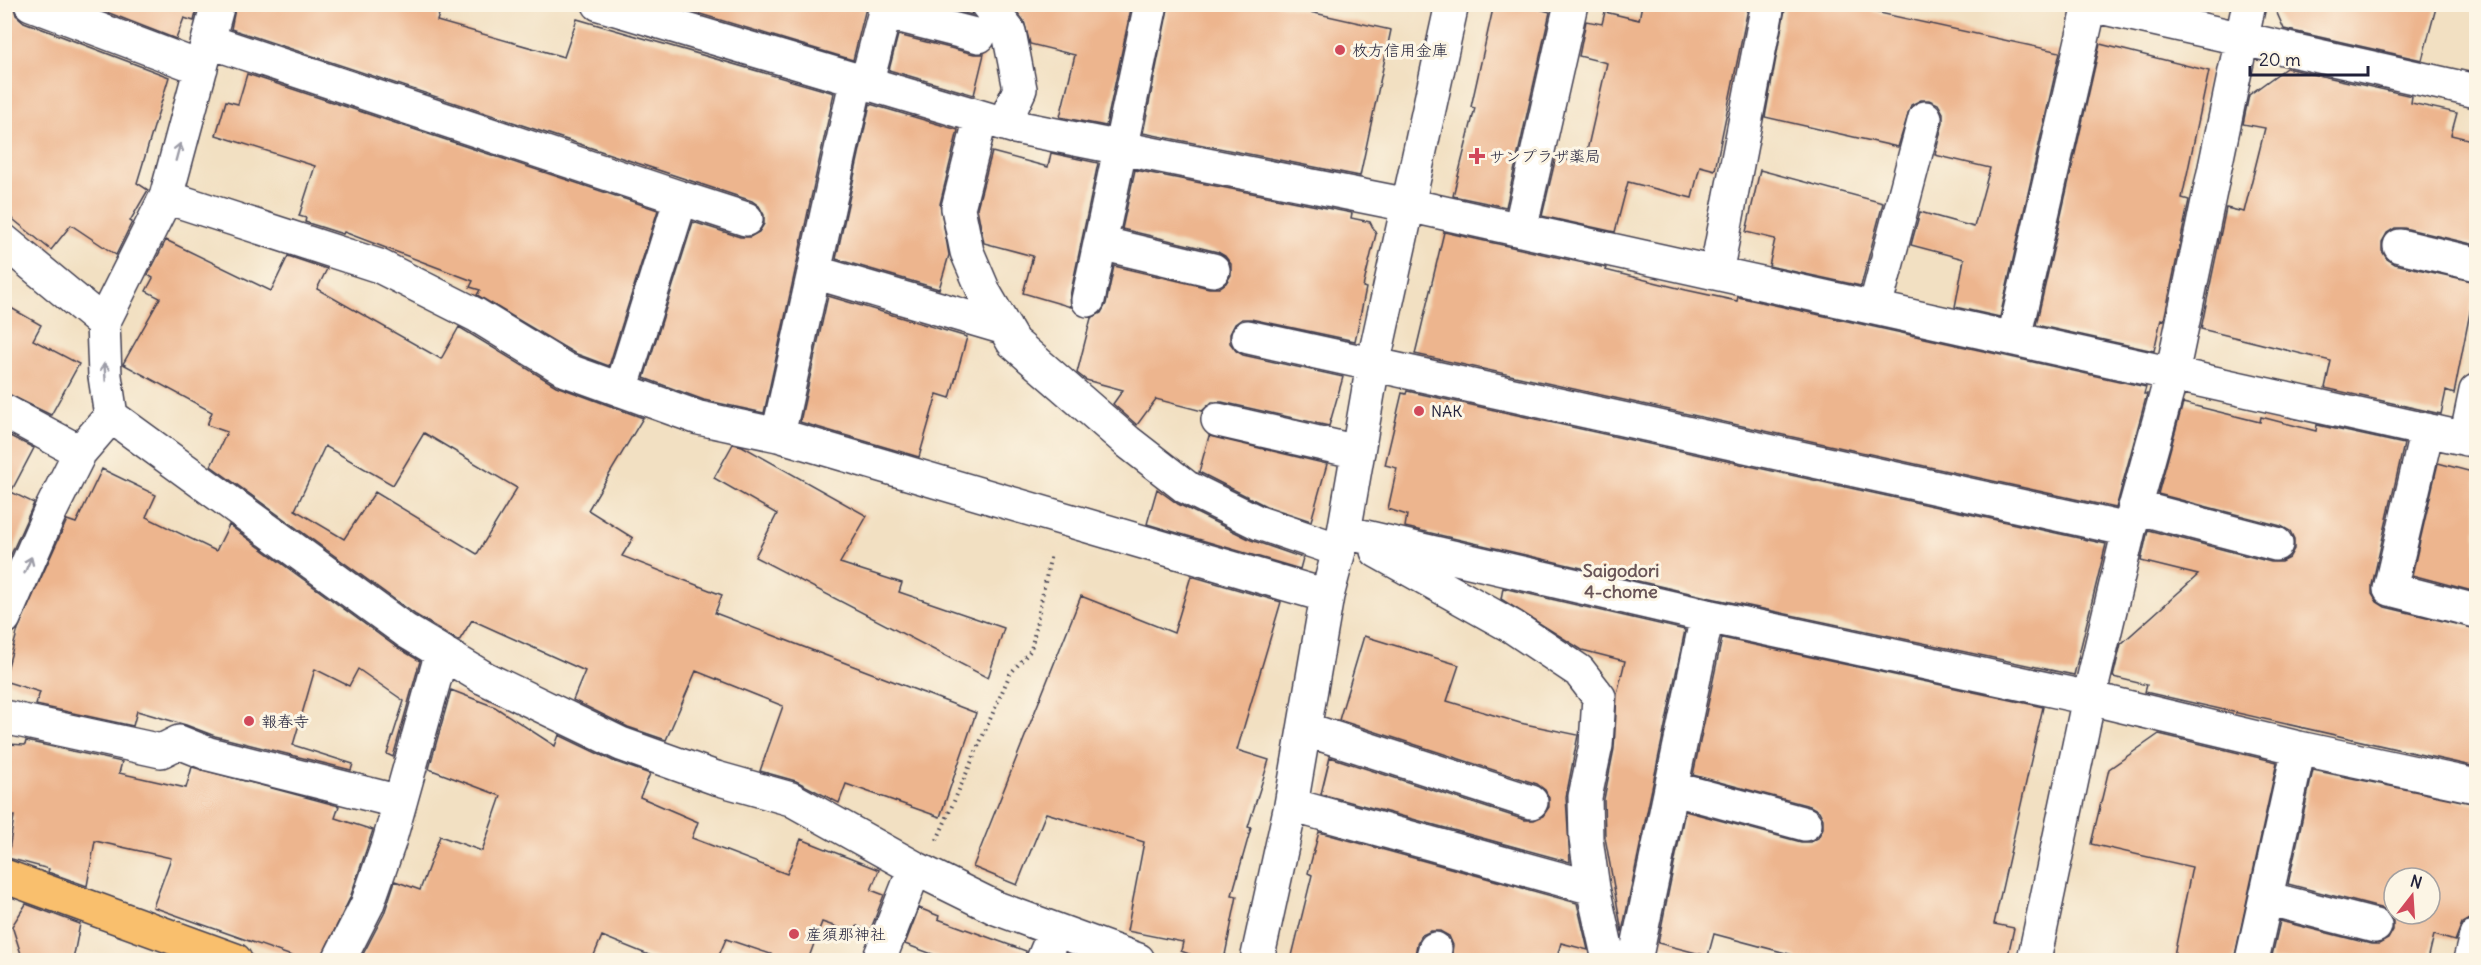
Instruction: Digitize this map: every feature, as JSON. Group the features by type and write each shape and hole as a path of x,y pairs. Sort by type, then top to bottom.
{"main road":[{"path":"4,876 235,960"}],"street":[{"path":"31,4 205,54 746,219"},
{"path":"218,4 166,197 103,323 105,376 111,416 406,631 484,678 621,744 716,778 791,799 996,908 1049,946 1138,960"},
{"path":"598,4 861,84 992,121 1408,205 2471,440 2476,391"},
{"path":"987,4 1009,32 1020,89 992,121 958,208 967,252 985,294 1013,342 1128,442 1186,487 1258,523 2089,698 2299,748 2476,786"},
{"path":"1088,300 1151,4"},
{"path":"1257,960 1291,805 1327,596 1341,541 1373,365 1452,4"},
{"path":"1520,230 1571,4"},
{"path":"1716,273 1768,4"},
{"path":"2034,960 2089,698 2132,518 2172,374 2249,4"},
{"path":"2014,338 2088,5 2476,91"},
{"path":"778,435 814,272 861,84 886,8 979,36"},
{"path":"1875,308 1925,118"},
{"path":"166,197 379,266 476,315 566,370 699,418 778,435 1327,596"},
{"path":"621,390 681,198"},
{"path":"4,241 103,323"},
{"path":"1100,243 1213,270"},
{"path":"2400,246 2476,264"},
{"path":"814,272 1005,328"},
{"path":"1248,337 1373,365 2132,518 2276,544"},
{"path":"4,411 80,452"},
{"path":"4,618 50,512 80,452 111,416"},
{"path":"1218,420 1358,452"},
{"path":"2427,430 2390,589 2476,611"},
{"path":"1341,541 1513,627 1579,671 1599,697 1596,745 1585,798 1586,839 1593,888 1628,956"},
{"path":"1628,956 1671,788 1707,616"},
{"path":"339,960 367,904 400,802 442,652"},
{"path":"4,717 161,751 179,742 209,754 400,802"},
{"path":"1305,729 1531,802"},
{"path":"2252,960 2299,748"},
{"path":"1671,788 1805,824"},
{"path":"1291,805 1593,888"},
{"path":"879,960 919,869"},
{"path":"2266,898 2375,926"},
{"path":"2470,960 2476,936"}],"path":[{"path":"919,869 1010,674 1031,650 1059,518"}],"building":[{"path":"4,4 13,4 16,15 24,22 169,77 137,183 148,190 130,221 132,222 116,255 71,225 51,250 4,212"},
{"path":"86,4 198,4 194,21 184,18 176,39"},
{"path":"236,4 442,4 437,21 564,57 577,19 834,93 764,413 704,400 644,378 693,222 740,237 750,237 759,232 764,224 764,215 759,206 752,201 231,29"},
{"path":"667,4 867,4 853,60"},
{"path":"931,4 969,4 972,15"},
{"path":"1011,4 1132,4 1106,126 1060,117 1075,55 1030,44 1024,21"},
{"path":"1169,4 1274,4 1391,30 1360,176 1143,133"},
{"path":"1494,4 1522,4 1550,12 1506,207 1453,196 1475,108 1471,107"},
{"path":"1642,4 1749,4 1715,170 1700,166 1692,198 1628,182 1615,232 1542,216 1556,157 1584,164 1607,63 1579,56 1586,21 1602,24 1605,12 1639,20"},
{"path":"1786,4 1862,4 1861,9 2060,52 2000,317 1955,307 1964,259 1911,245 1920,212 1974,227 1990,168 1935,155 1943,122 1943,113 1938,104 1929,100 1921,100 1911,105 1898,147 1765,117"},
{"path":"2273,4 2437,4 2422,60 2284,29"},
{"path":"898,35 974,54 984,54 974,95 889,70"},
{"path":"2100,44 2209,71 2182,198 2189,200 2164,320 2161,319 2154,351 2036,325"},
{"path":"2286,68 2412,96 2411,103 2457,113 2451,135 2476,141 2476,245 2404,228 2395,228 2387,233 2382,242 2382,251 2387,259 2395,264 2476,282 2454,394 2446,391 2441,414 2325,388 2331,361 2201,329 2226,208 2244,212 2265,128 2243,124 2249,95"},
{"path":"247,74 658,210 609,366 574,353 477,295 480,290 470,287 473,281 344,232 343,234 305,222 306,218 299,216 315,166 216,135 226,101 238,104"},
{"path":"870,104 958,130 940,204 949,255 939,289 836,259"},
{"path":"992,152 1048,167 1051,153 1098,163 1070,296 1071,307 1023,293 1033,256 984,243 977,208"},
{"path":"1135,170 1352,213 1351,218 1370,222 1376,234 1363,287 1366,288 1355,341 1251,319 1242,319 1235,324 1230,334 1230,343 1236,351 1243,355 1343,377 1329,426 1222,402 1212,402 1202,411 1156,399 1137,425 1113,404 1123,390 1086,380 1077,373 1091,318 1101,313 1106,304 1114,266 1209,288 1219,288 1231,275 1231,264 1225,256 1218,252 1122,229"},
{"path":"1760,170 1883,203 1861,286 1769,266 1775,239 1746,232"},
{"path":"1444,232 1606,268 1605,270 1686,290 1737,301 1738,297 2146,387 2144,394 2147,394 2116,508 1415,354"},
{"path":"166,240 271,291 288,256 327,269 317,289 441,359 459,327 556,386 643,418 588,510 633,538 622,556 722,595 715,613 976,713 940,817 846,784 839,803 796,781 760,771 783,706 696,671 666,740 628,727 573,700 585,671 472,620 459,641 416,615 211,466 227,432 207,425 212,412 123,364 160,298 146,291 153,278 148,275","holes":["424,433 517,488 477,554 375,492 344,539 295,510 325,446 393,485"]},
{"path":"828,296 967,337 950,398 937,394 919,457 800,422"},
{"path":"4,304 41,325 33,340 79,364 51,415 4,392"},
{"path":"1407,391 2106,544 2074,675 1711,598 1405,527 1407,515 1388,509 1397,468 1385,465 1402,393 1406,394"},
{"path":"2183,403 2260,422 2261,417 2316,431 2317,425 2404,444 2372,585 2372,594 2377,602 2385,607 2476,629 2476,767 2145,692 2147,685 2113,677 2121,644 2198,575 2141,561 2148,530 2271,562 2281,562 2289,558 2294,549 2294,539 2290,531 2281,526 2158,494"},
{"path":"4,433 34,448 11,492 34,503 4,570"},
{"path":"1209,436 1327,464 1311,521 1266,506 1199,472"},
{"path":"733,444 742,446 867,516 840,563 902,583 899,592 1004,628 988,678 755,557 777,514 714,478"},
{"path":"2438,463 2476,473 2476,592 2412,575"},
{"path":"102,469 156,495 146,517 216,551 229,525 395,646 420,661 393,757 387,754 404,701 358,669 349,686 315,669 293,745 353,764 351,770 215,736 137,711 133,726 36,705 40,692 4,681 18,629 67,520 76,523"},
{"path":"1157,489 1178,504 1251,540 1303,558 1300,569 1147,524"},
{"path":"1191,576 1281,602 1237,750 1269,760 1248,827 1251,828 1232,895 1237,896 1224,960 1205,960 1181,951 1183,942 1127,931 1144,842 1046,813 1017,885 973,867 1081,596 1174,633"},
{"path":"1503,588 1685,630 1622,932 1605,837 1604,799 1614,749 1617,694 1625,661 1582,650 1501,599"},
{"path":"1364,636 1459,665 1447,701 1520,723 1578,735 1566,797 1570,862 1321,794 1330,757 1525,820 1534,820 1543,816 1549,807 1549,798 1545,790 1537,784 1339,720"},
{"path":"1722,638 2043,707 1994,924 2014,928 2007,960 1796,960 1797,956 1714,934 1708,956 1658,943 1685,811 1801,842 1810,842 1818,838 1823,828 1823,819 1819,811 1810,806 1693,775"},
{"path":"451,690 495,707 555,746 559,735 613,761 650,774 640,797 698,822 692,838 787,874 801,839 879,870 871,890 884,895 870,931 857,926 854,933 822,922 808,960 788,960 726,939 717,960 661,960 602,936 592,960 360,960 384,914 395,881 420,890 440,836 482,851 501,796 429,769"},
{"path":"2159,734 2277,762 2234,960 2173,960 2192,867 2091,844 2109,769"},
{"path":"26,741 122,762 119,773 186,788 192,767 339,806 335,818 373,830 350,898 320,960 303,960 153,907 171,858 95,841 87,886 48,872 49,869 8,858 14,816 4,815 8,744 25,745"},
{"path":"2313,770 2476,804 2476,896 2471,918 2462,923 2455,941 2434,935 2428,960 2271,960 2280,921 2371,944 2379,944 2388,939 2393,926 2442,926 2442,866 2382,866 2382,909 2288,884"},
{"path":"1319,832 1577,903 1588,950 1561,943 1556,960 1451,960 1453,945 1449,936 1440,931 1431,931 1422,935 1417,944 1414,960 1291,960 1312,875 1308,873"},
{"path":"26,904 80,924 73,960 23,960 12,926"},
{"path":"919,908 939,916 938,919 1026,951 1025,960 948,960 905,944"}],"place":[{"name":"枚方信用金庫","path":"1340,50"},
{"name":"サンプラザ薬局","path":"1477,156"},
{"name":"NAK","path":"1419,411"},
{"name":"報春寺","path":"249,721"},
{"name":"産須那神社","path":"794,934"}],"district":[{"name":"Saigodori 4-chome","path":"1621,580"}]}
